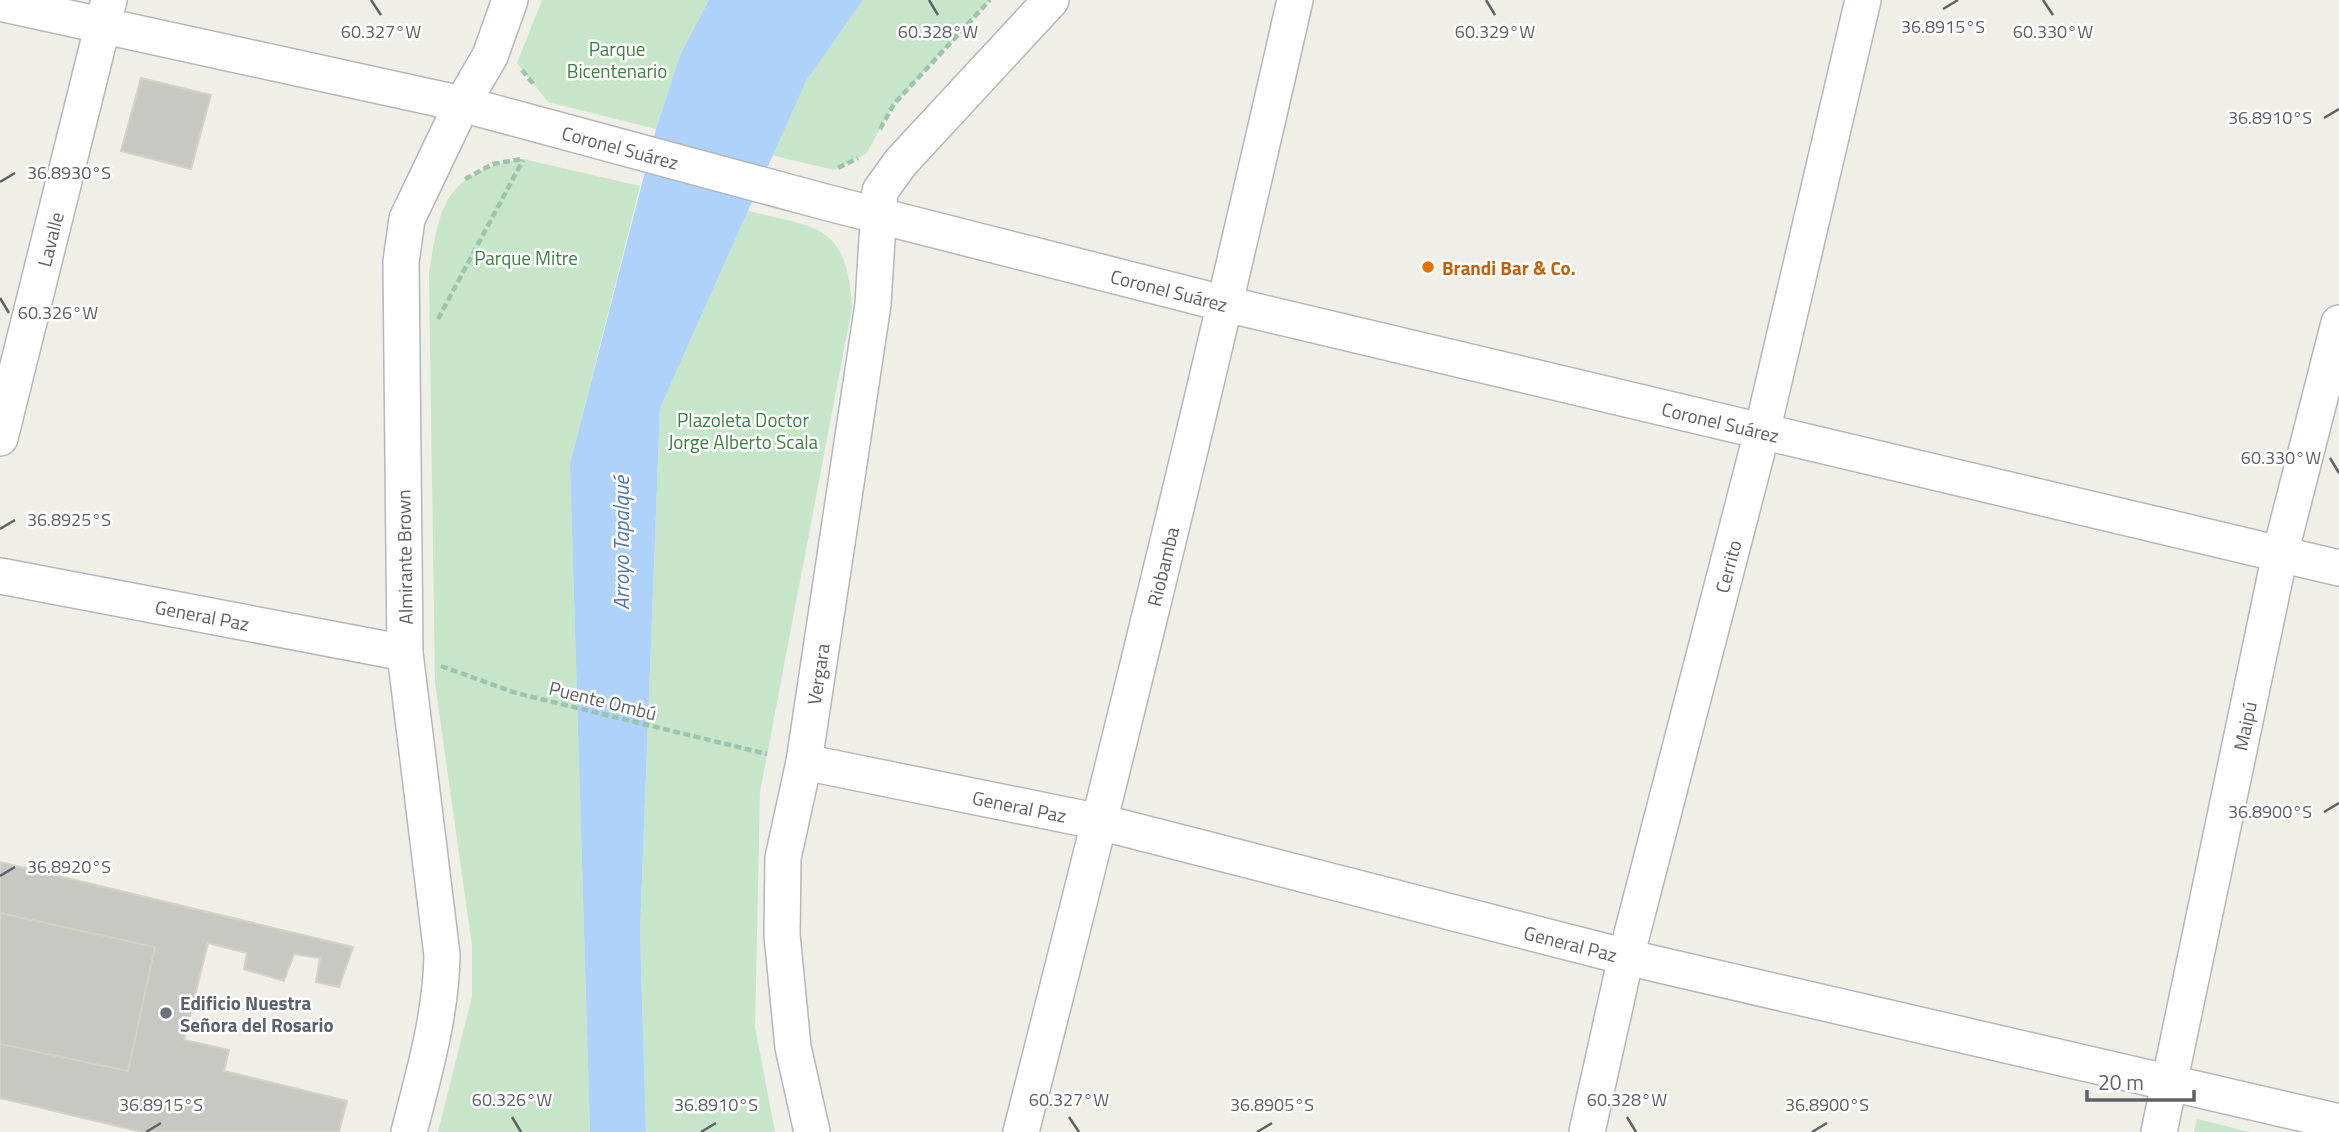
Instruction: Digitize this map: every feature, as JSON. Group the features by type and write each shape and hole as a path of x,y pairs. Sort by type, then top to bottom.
{"street":[{"name":"Almirante Brown","path":"409,1132 433,1039 441,994 442,955 420,658 401,262 407,219 462,104 489,55 510,0"},
{"name":"Vergara","path":"812,1132 793,1047 782,935 783,858 804,762 873,304 880,191 901,163 1051,0"},
{"name":"Riobamba","path":"1021,1132 1100,822 1226,304 1295,0"},
{"name":"Cerrito","path":"1587,1132 1626,957 1762,432 1863,0"},
{"name":"Coronel Suárez","path":"0,3 106,14 462,104 877,215 1226,304 2339,568"},
{"name":"Lavalle","path":"0,438 106,14"},
{"name":"Maipú","path":"2159,1132 2280,554 2339,323"},
{"name":"General Paz","path":"0,576 420,658"},
{"name":"General Paz","path":"804,762 1100,822 1626,957 2339,1122"}],"path":[{"path":"877,134 894,104 990,0"},
{"path":"834,170 866,154"},
{"path":"436,323 523,159 493,164 466,179 456,188"},
{"path":"420,658 435,673"},
{"name":"Puente Ombú","path":"420,658 516,692 767,754"}],"green space":[{"name":"Parque Bicentenario","path":"542,0 709,0 680,55 656,129 548,102 517,63"},
{"path":"863,0 990,0 894,104 866,154 834,170 771,155 806,81"},
{"name":"Parque Mitre","path":"523,159 640,186 570,464 590,1132 438,1132 472,997 472,946 435,683 429,273 438,227 451,195 462,182 477,172"},
{"name":"Plazoleta Doctor Jorge Alberto Scala","path":"748,211 810,227 824,234 835,245 843,259 852,307 760,792 755,1027 775,1132 646,1132 640,931 660,408"},
{"path":"2197,1119 2249,1132 2194,1132"}],"water":[{"name":"Arroyo Tapalqué","path":"709,0 863,0 806,81 660,408 640,931 646,1132 590,1132 570,464 656,129 680,55"}],"building":[{"path":"141,78 211,95 191,169 121,151"},
{"name":"Edificio Nuestra Señora del Rosario","path":"0,862 353,947 339,987 316,982 320,958 294,954 284,981 244,969 247,953 208,943 184,1040 229,1050 224,1071 347,1101 339,1132 142,1132 0,1098 0,1044 128,1071 155,947 0,913"},
{"name":"Edificio Nuestra Señora del Rosario","path":"0,862 353,947 339,987 316,982 320,958 294,954 284,981 244,969 247,953 208,943 184,1040 229,1050 224,1071 347,1101 339,1132 142,1132 0,1098"},
{"path":"0,913 155,947 128,1071 0,1044"}],"place":[{"name":"Brandi Bar & Co.","path":"1428,267"},
{"name":"Edificio Nuestra Señora del Rosario","path":"166,1013"}]}
